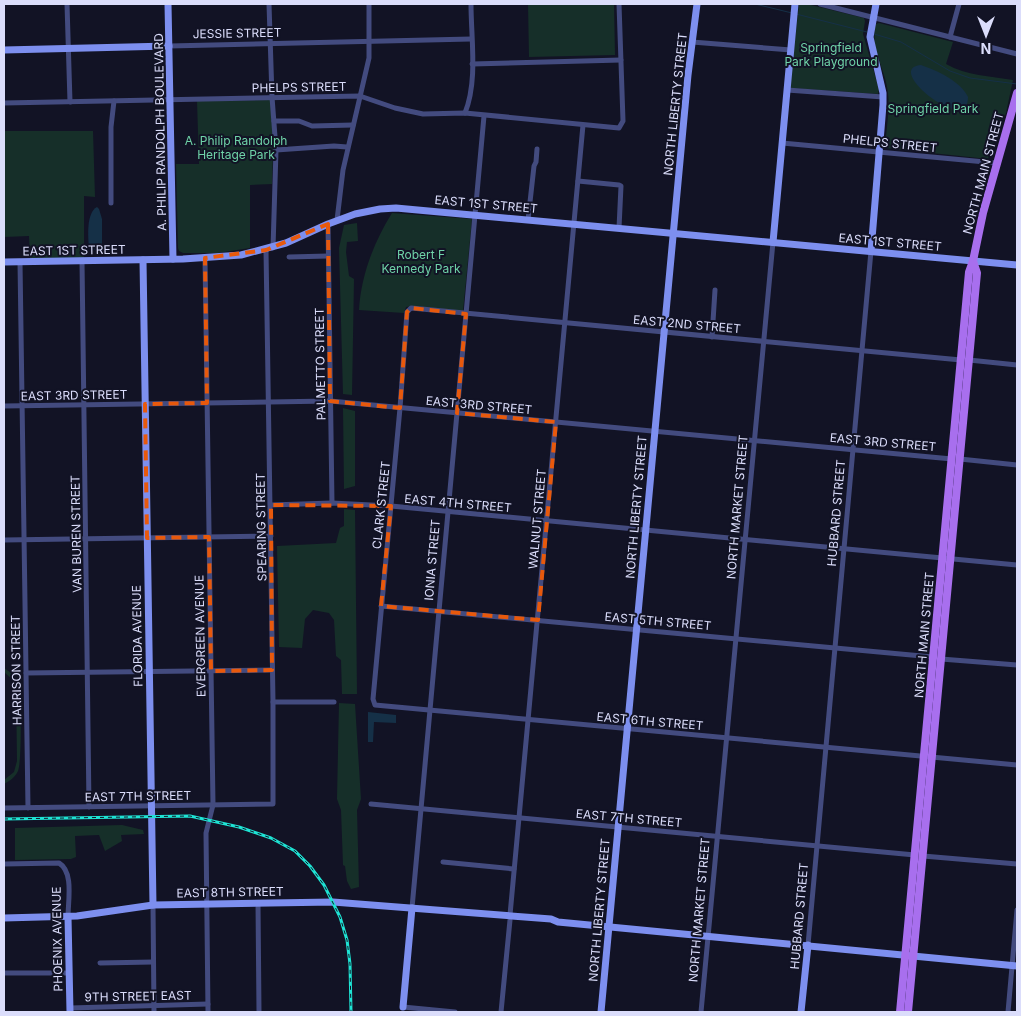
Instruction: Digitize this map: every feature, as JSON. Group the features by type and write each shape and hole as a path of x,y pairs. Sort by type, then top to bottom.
{"main road":[{"name":"NORTH MAIN STREET","path":"908,1012 910,954 946,558 965,360 977,273 973,260 982,213 1017,93"},
{"name":"NORTH MAIN STREET","path":"900,1012 910,954"}],"street":[{"path":"67,4 70,102"},
{"name":"A. PHILIP RANDOLPH BOULEVARD","path":"168,4 173,259"},
{"name":"SPEARING STREET","path":"269,4 276,150 270,249 269,402 273,804"},
{"path":"337,220 347,147 369,58 369,4"},
{"path":"465,113 473,84 471,4"},
{"path":"472,64 621,60 620,4"},
{"name":"NORTH LIBERTY STREET","path":"601,1012 673,233 697,4"},
{"path":"820,4 1017,54"},
{"name":"HUBBARD STREET","path":"801,1012 880,152 883,97 870,34 876,4"},
{"path":"950,37 959,4"},
{"name":"NORTH MARKET STREET","path":"701,1012 794,7"},
{"name":"JESSIE STREET","path":"4,50 471,39"},
{"path":"692,42 791,50"},
{"name":"PHELPS STREET","path":"4,103 360,96 395,108 423,114 465,113 616,128 621,126 623,121 621,60"},
{"path":"786,90 883,97"},
{"path":"111,203 111,127 114,101"},
{"name":"IONIA STREET","path":"404,1007 420,809 484,116"},
{"path":"274,121 299,121 312,126 353,125"},
{"name":"WALNUT STREET","path":"501,1012 583,125"},
{"name":"PHELPS STREET","path":"782,143 996,163"},
{"path":"276,150 334,146 347,147"},
{"path":"528,220 537,149"},
{"path":"578,181 621,186 619,228"},
{"name":"EAST 1ST STREET","path":"4,262 143,260 241,255 270,249 302,237 337,220 366,212 396,208 1017,265"},
{"name":"PALMETTO STREET","path":"328,224 332,503"},
{"path":"289,257 328,256"},
{"name":"EVERGREEN AVENUE","path":"205,258 213,805 206,833 208,1012"},
{"name":"FLORIDA AVENUE","path":"143,260 154,1012"},
{"name":"VAN BUREN STREET","path":"82,261 89,807"},
{"name":"HARRISON STREET","path":"20,262 28,808"},
{"path":"712,337 715,290"},
{"name":"EAST 2ND STREET","path":"411,308 1017,365"},
{"name":"CLARK STREET","path":"375,704 373,699 381,606 408,312 411,308"},
{"name":"EAST 3RD STREET","path":"4,406 330,401 1017,465"},
{"name":"EAST 4TH STREET","path":"271,504 332,503 391,506 1017,565"},
{"path":"4,540 271,536"},
{"name":"EAST 5TH STREET","path":"381,606 1017,665"},
{"path":"26,673 272,670"},
{"path":"273,702 334,702"},
{"name":"EAST 6TH STREET","path":"375,704 1017,765"},
{"name":"EAST 7TH STREET","path":"4,808 273,804"},
{"name":"EAST 7TH STREET","path":"370,804 1017,864"},
{"path":"443,862 514,869"},
{"name":"PHOENIX AVENUE","path":"4,864 59,863 65,866 68,874 70,1010"},
{"name":"EAST 8TH STREET","path":"4,918 68,917 153,905 343,902 453,912 469,916 510,918 550,924 558,922 609,926 1016,964"},
{"path":"258,903 259,1012"},
{"path":"1008,1012 1016,964 1017,910"},
{"path":"100,963 153,962"},
{"path":"4,973 69,973"},
{"name":"9TH STREET EAST","path":"70,1010 208,1004"},
{"path":"404,1007 456,1012"}],"highlighted area":[{"path":"328,224 330,401 400,408 407,312 411,308 466,314 457,413 556,422 538,620 381,606 391,506 271,505 272,670 211,671 209,537 147,538 145,404 207,403 205,258 266,250"}],"green space":[{"path":"528,4 614,4 615,55 529,57"},
{"name":"Springfield Park Playground","path":"799,4 807,4 864,18 863,34 879,89 878,94 790,88"},
{"name":"Springfield Park","path":"879,23 953,42 946,64 954,68 979,75 1013,80 1006,113 988,159 885,148 888,114 887,84 876,50 874,33 876,24"},
{"name":"A. Philip Randolph Heritage Park","path":"271,100 272,184 250,185 250,248 218,253 183,253 179,251 176,164 199,164 197,101"},
{"path":"4,131 93,131 95,197 84,196 84,259 30,259 29,236 4,237"},
{"name":"Robert F Kennedy Park","path":"392,213 472,219 463,311 412,306 406,307 404,313 359,310 362,284 369,259"},
{"path":"357,223 358,241 347,242 346,252 349,276 354,279 352,395 343,394 339,248 344,225"},
{"path":"343,408 355,411 355,486 344,489"},
{"path":"344,509 355,510 357,694 342,694 341,660 336,656 334,620 329,613 313,610 305,619 302,648 279,647 277,546 336,543 340,528 344,526"},
{"path":"4,668 14,675 19,685 21,729 18,771 12,779 4,784 4,780 14,772 17,761 16,689 13,680 4,672"},
{"path":"339,703 355,704 361,799 357,810 359,887 351,889 347,881 345,866 343,865 341,810 337,799"},
{"path":"122,825 143,830 144,834 121,835 122,841 105,851 99,835 75,836 76,857 71,859 15,860 15,828"}],"water":[{"path":"921,65 954,81 960,86 968,97 965,107 956,109 943,105 919,87 912,77 912,69"},
{"path":"97,207 102,219 102,246 98,250 94,250 89,248 88,226 91,214"},
{"path":"368,712 396,715 396,723 374,722 373,742 368,742"}],"waterway":[{"path":"755,4 792,13"},
{"path":"796,14 867,32"},
{"path":"874,34 901,42 950,71 970,78 1017,84"}],"railway":[{"path":"4,819 190,816 239,827 271,838 295,851 310,866 324,885 340,917 347,940 350,964 351,1012"}]}
